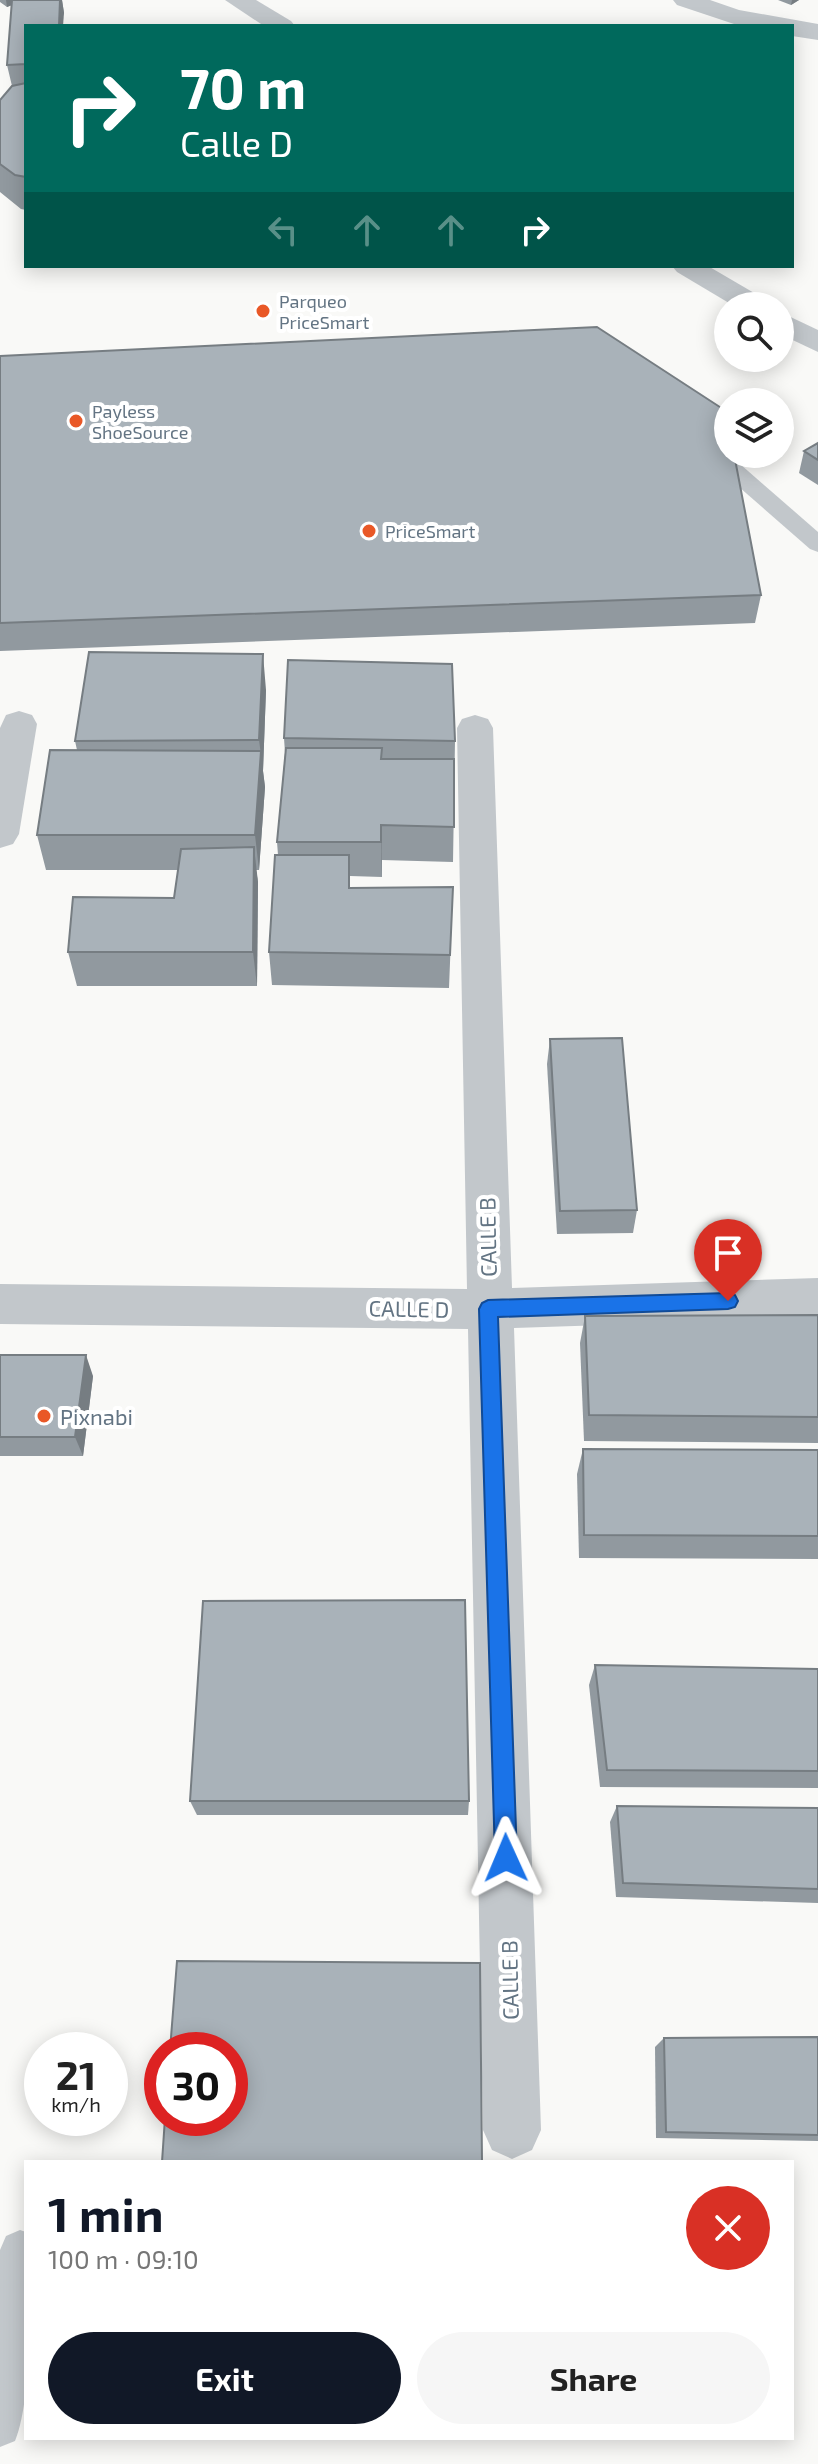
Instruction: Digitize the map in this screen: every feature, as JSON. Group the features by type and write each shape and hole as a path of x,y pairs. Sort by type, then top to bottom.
{"street":[{"path":"238,0 279,24"},
{"path":"686,0 743,23"},
{"path":"794,28 818,32"},
{"path":"690,268 731,292"},
{"path":"794,328 815,339"},
{"path":"0,834 19,724"},
{"name":"CALLE B","path":"475,728 512,2130"},
{"name":"CALLE D","path":"0,1304 488,1309 818,1298"}],"lane":[{"path":"694,439 798,523 818,544"},
{"path":"0,2426 20,2250"}],"building":[{"path":"12,0 60,0 59,24 24,24 24,64 7,65"},
{"path":"24,83 24,177 15,175 0,164 0,100 12,86"},
{"name":"PriceSmart","path":"597,327 714,403 714,468 737,468 761,595 0,623 0,356"},
{"path":"818,443 818,460 804,451"},
{"path":"89,652 263,654 259,740 75,741"},
{"path":"288,660 452,664 455,741 284,738"},
{"path":"286,748 382,748 381,759 454,759 454,827 381,825 381,842 277,842"},
{"path":"50,750 261,751 255,835 37,835"},
{"path":"254,847 253,952 68,952 73,897 174,898 181,849"},
{"path":"275,855 349,855 349,888 453,887 450,955 269,952"},
{"path":"622,1038 637,1210 560,1211 550,1039"},
{"path":"818,1315 818,1417 589,1415 585,1316"},
{"name":"Pixnabi","path":"0,1355 86,1355 75,1437 0,1437"},
{"path":"583,1449 818,1450 818,1536 584,1535"},
{"path":"465,1600 469,1801 190,1801 203,1601"},
{"path":"595,1665 818,1669 818,1771 607,1770"},
{"path":"617,1806 818,1808 818,1889 623,1883"},
{"path":"177,1961 480,1963 482,2160 162,2160 164,2136 248,2136 248,2032 171,2032"},
{"path":"818,2037 818,2135 666,2132 664,2038"}],"place":[{"name":"Parqueo PriceSmart","path":"263,311"},
{"name":"Payless ShoeSource","path":"76,421"},
{"name":"PriceSmart","path":"369,531"},
{"name":"Pixnabi","path":"44,1416"}],"route":[{"path":"506,1858 488,1309 728,1301"}]}
